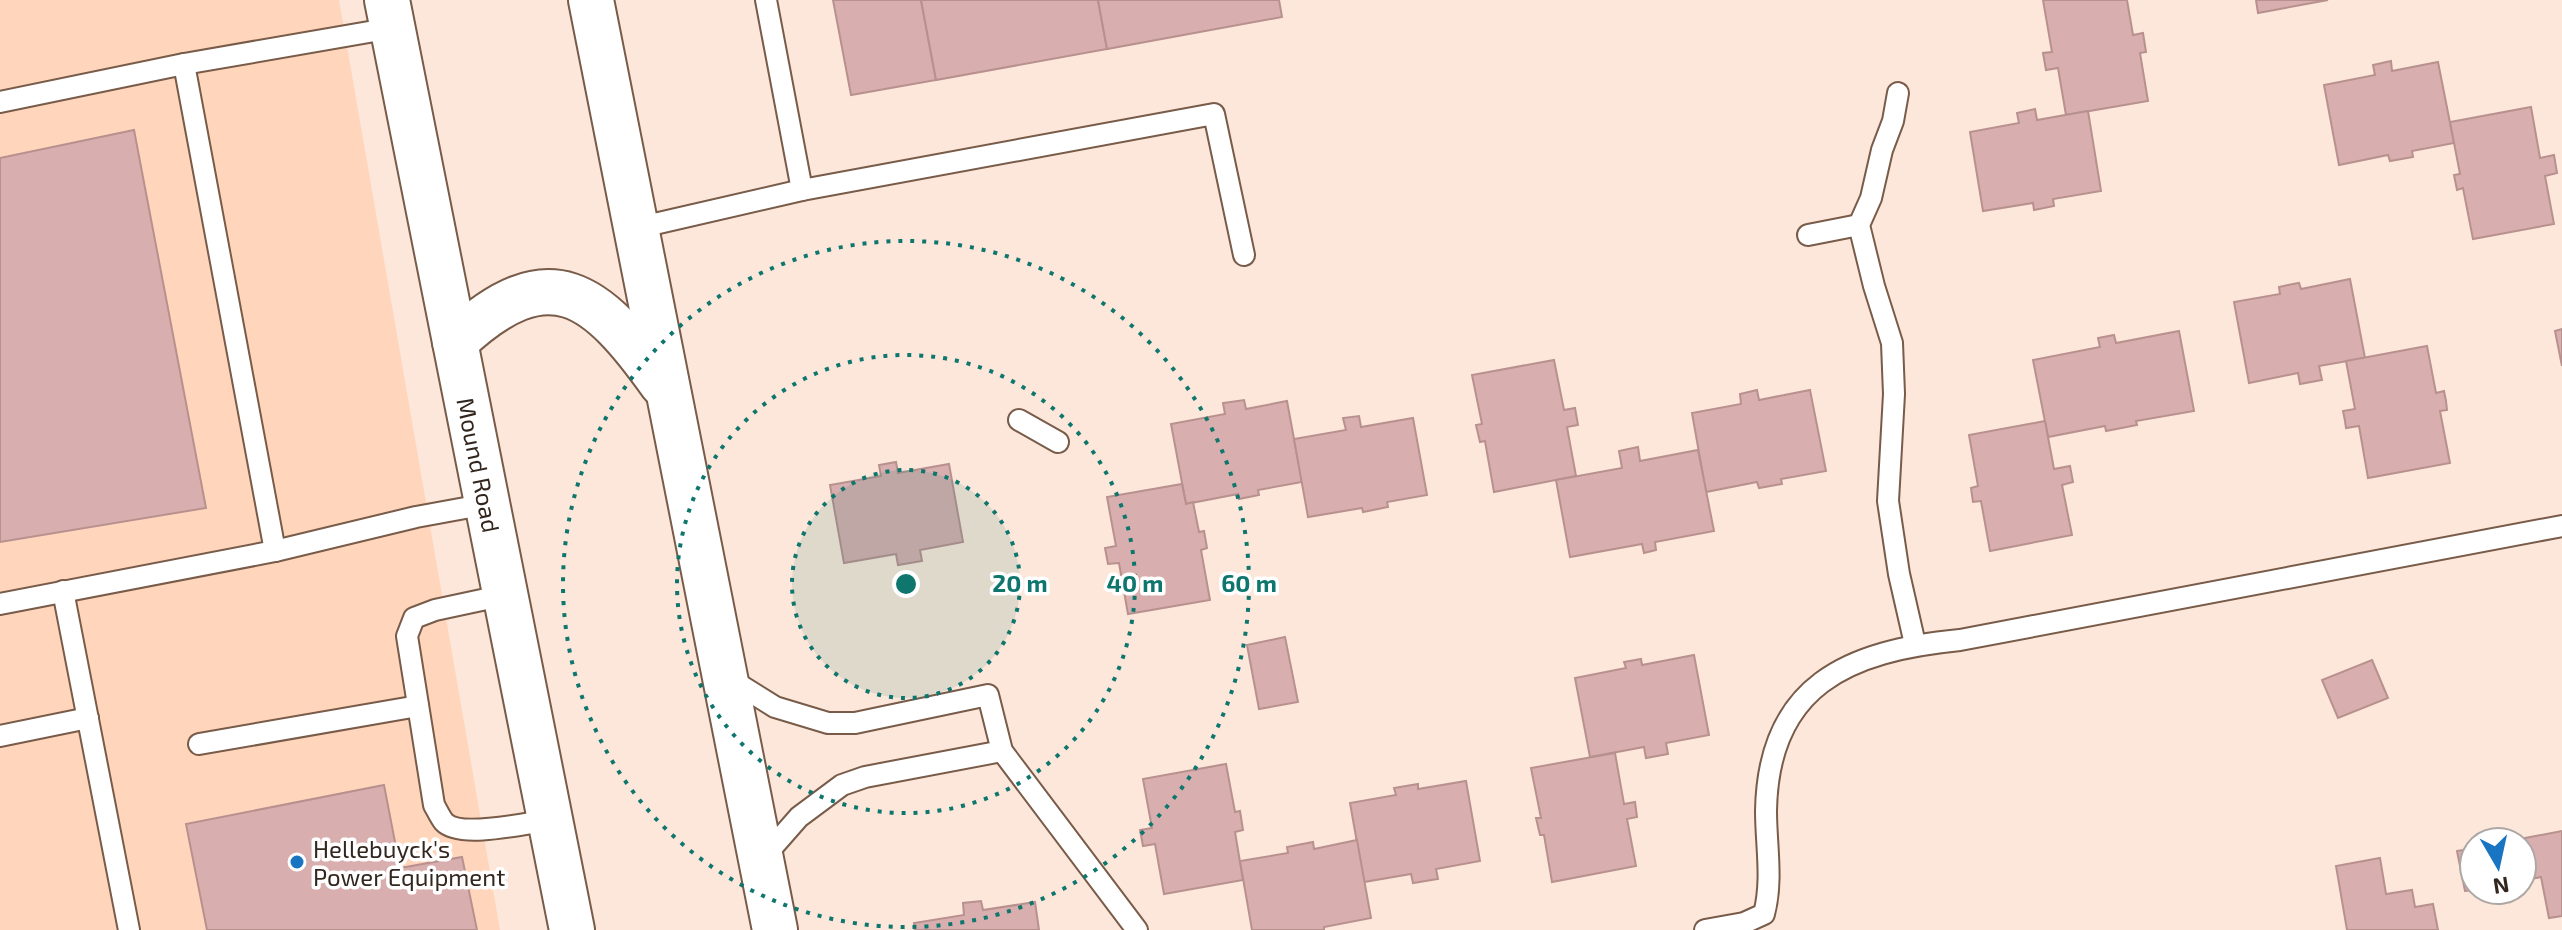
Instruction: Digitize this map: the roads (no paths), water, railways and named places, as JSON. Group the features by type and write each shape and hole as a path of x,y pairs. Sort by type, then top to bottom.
{"main road":[{"path":"591,0 775,930"},
{"name":"Mound Road","path":"390,14 572,930"},
{"path":"455,342 480,319 505,303 528,294 551,292 573,295 595,307 632,342 668,393"}],"lane":[{"path":"766,0 802,190"},
{"path":"0,102 184,64 390,14"},
{"path":"184,64 275,551"},
{"path":"1898,93 1871,198 1859,225 1892,343 1894,394 1888,501 1899,574 1915,644"},
{"path":"637,228 802,190 1214,114 1244,255"},
{"path":"1808,235 1859,225"},
{"path":"1019,420 1058,442"},
{"path":"0,604 275,551 416,517 487,504"},
{"path":"1705,930 1744,923 1764,914 1769,895 1768,772 1779,732 1802,697 1833,674 1870,657 1915,644 1960,640 2562,526"},
{"path":"63,591 129,930"},
{"path":"505,595 435,610 414,618 407,636 434,805 445,823 458,830 550,820"},
{"path":"724,675 775,707 828,723 855,723 988,695 1002,751 1137,930"},
{"path":"199,744 418,706"},
{"path":"0,736 88,718"},
{"path":"761,861 799,817 842,785 865,777 1002,751"}],"place":[{"name":"Hellebuyck's Power Equipment","path":"297,862"}]}
